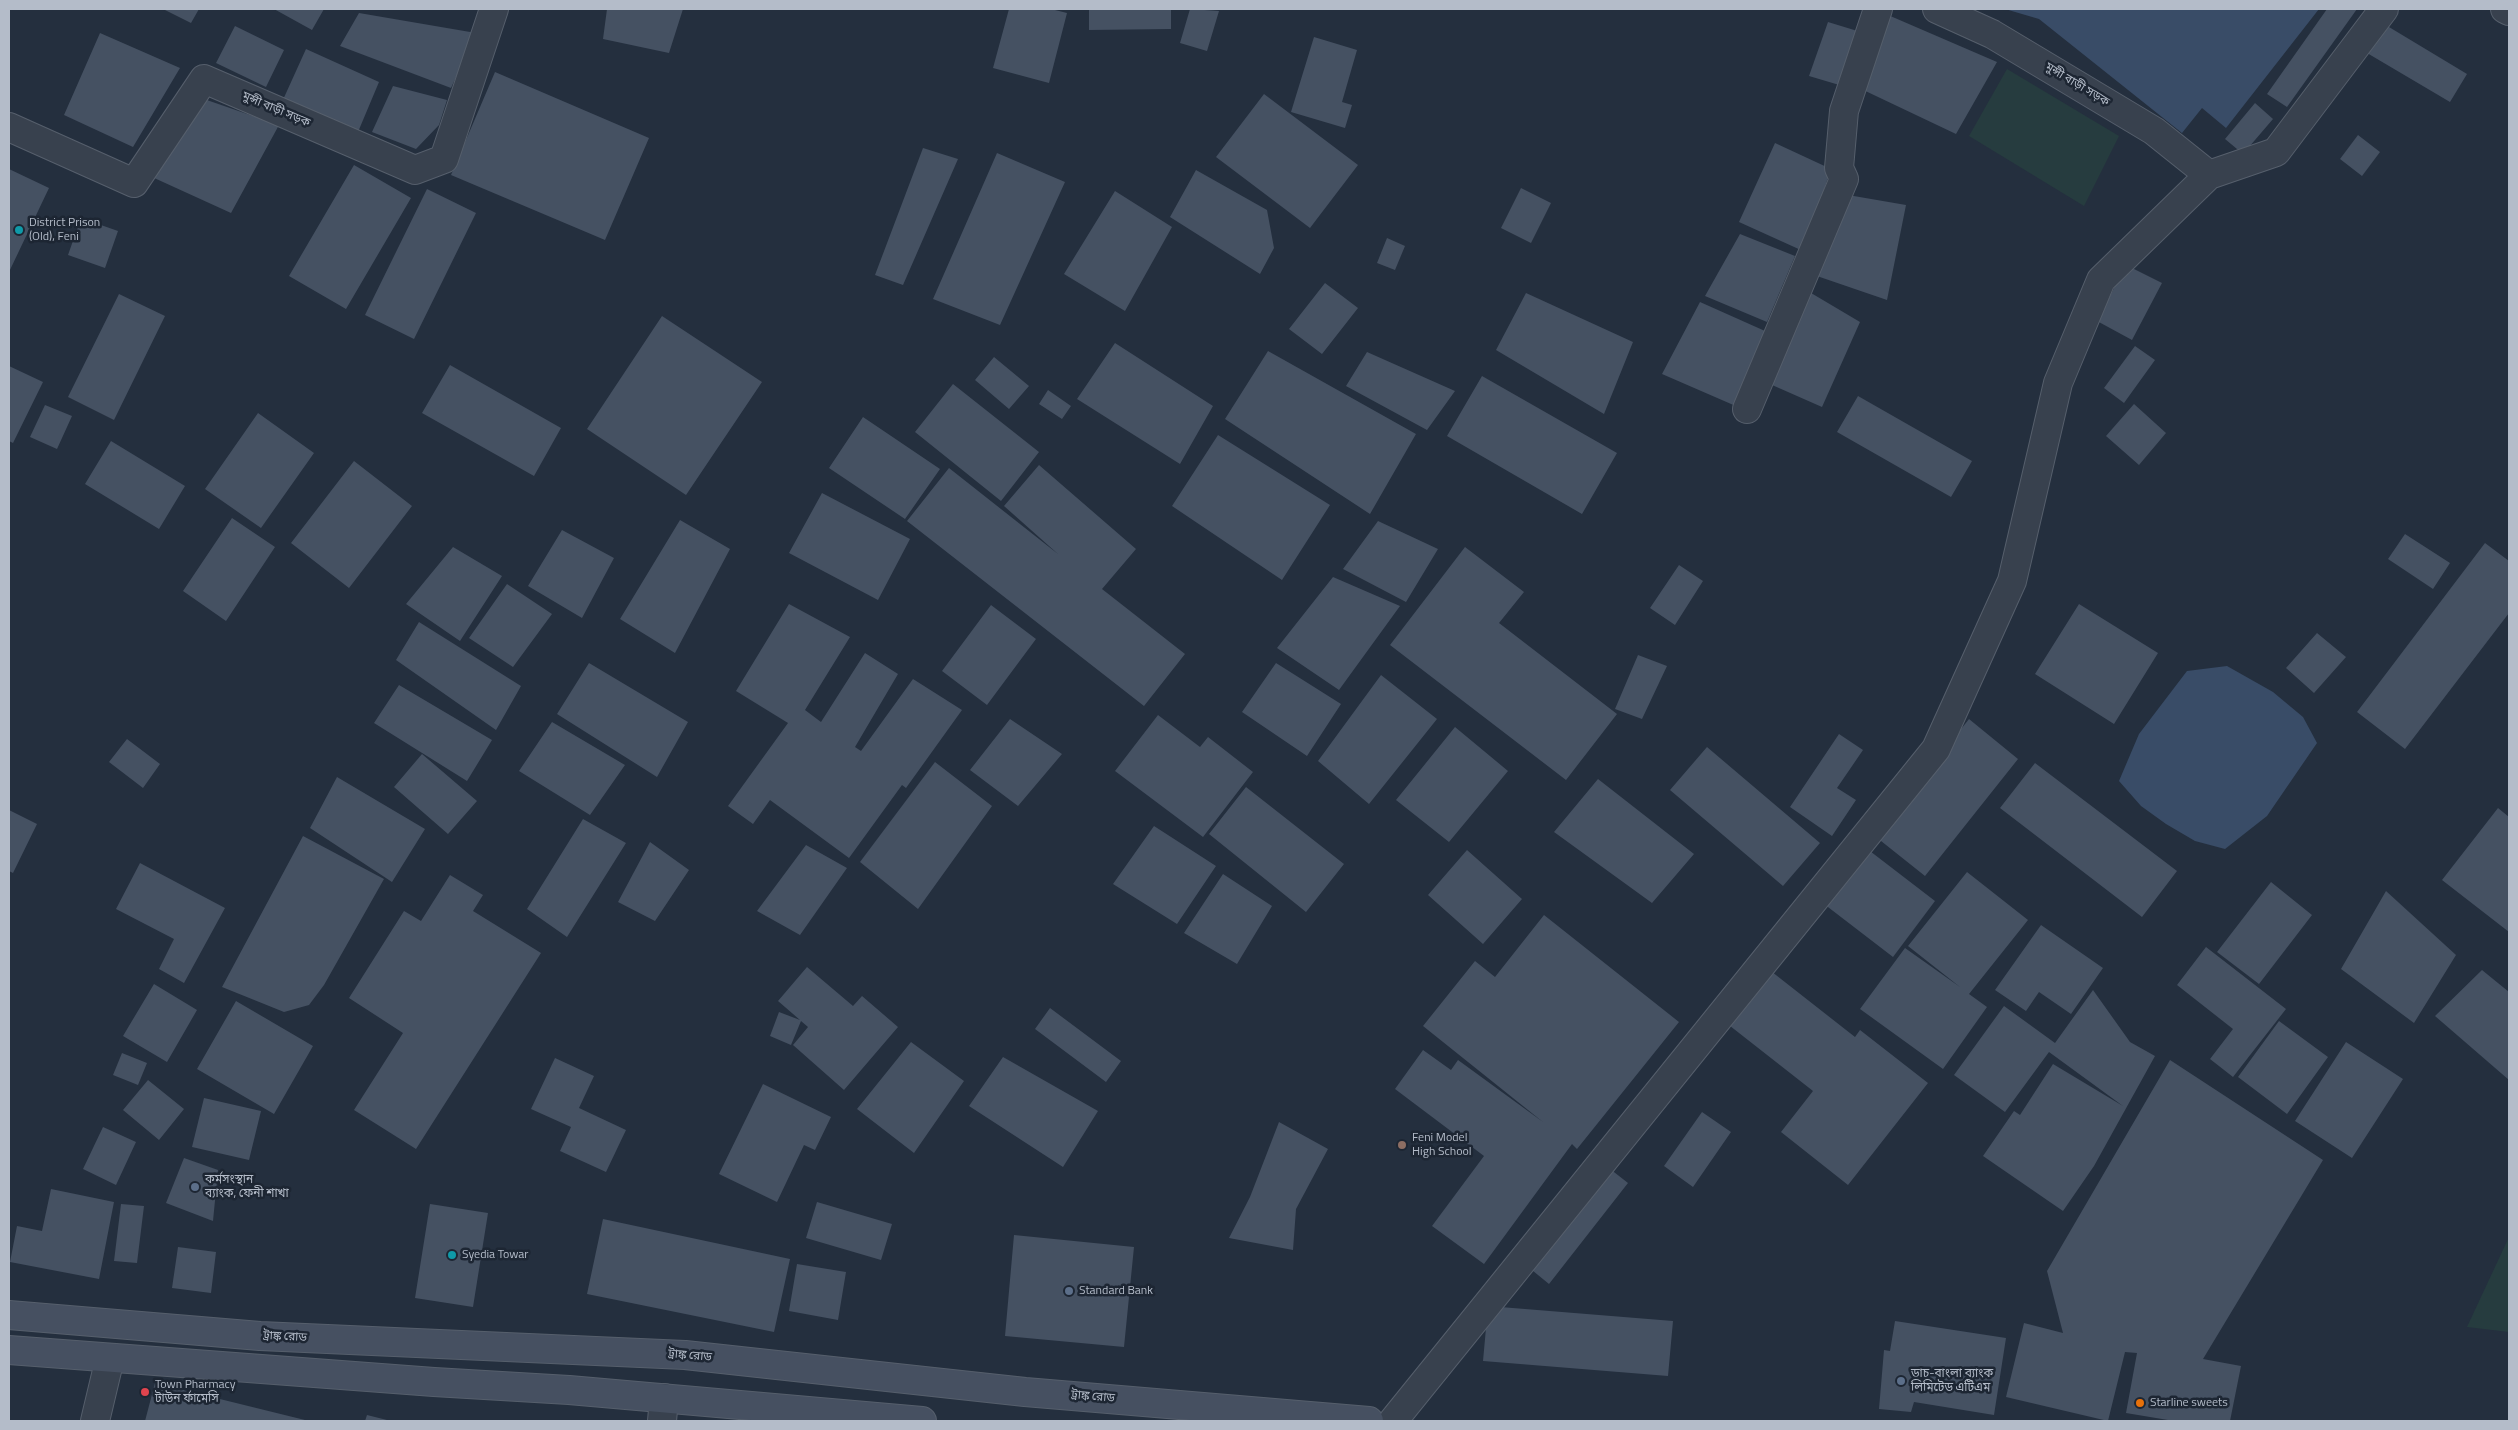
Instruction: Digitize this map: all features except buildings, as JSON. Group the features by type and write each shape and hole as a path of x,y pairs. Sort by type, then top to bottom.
{"main road":[{"name":"ট্রাঙ্ক রোড","path":"9,1314 260,1336 684,1355 1025,1392 1369,1421"},
{"path":"9,1350 663,1410 922,1421"}],"street":[{"name":"মুন্সী বাড়ী সড়ক","path":"9,127 134,183 204,79 415,170 444,159 494,9"},
{"path":"1747,409 1844,179 1839,168 1844,110 1878,9"},
{"name":"মুন্সী বাড়ী সড়ক","path":"1938,9 1992,34 2154,131 2209,176"},
{"path":"1393,1421 1936,749 2012,581 2058,383 2101,280 2209,176 2276,152 2384,9"},
{"path":"2505,9 2509,11"},
{"path":"95,1421 110,1358"}],"green space":[{"path":"2007,69 2119,136 2084,206 1969,136"},
{"path":"2509,1237 2509,1332 2467,1327"}],"water":[{"path":"2005,9 2319,9 2226,128 2202,108 2182,133 2039,19"},
{"path":"2227,666 2273,692 2303,717 2317,743 2267,816 2225,849 2195,841 2166,824 2141,806 2119,781 2139,734 2187,671"}],"place":[{"name":"District Prison (Old), Feni","path":"19,230"},
{"name":"Feni Model High School","path":"1402,1145"},
{"name":"কর্মসংস্থান ব্যাংক, ফেনী শাখা","path":"195,1187"},
{"name":"Syedia Towar","path":"452,1255"},
{"name":"Standard Bank","path":"1069,1291"},
{"name":"ডাচ-বাংলা ব্যাংক লিমিটেড এটিএম","path":"1901,1381"},
{"name":"Town Pharmacy টাউন র্ফামেসি","path":"145,1392"},
{"name":"Starline sweets","path":"2140,1403"}]}
